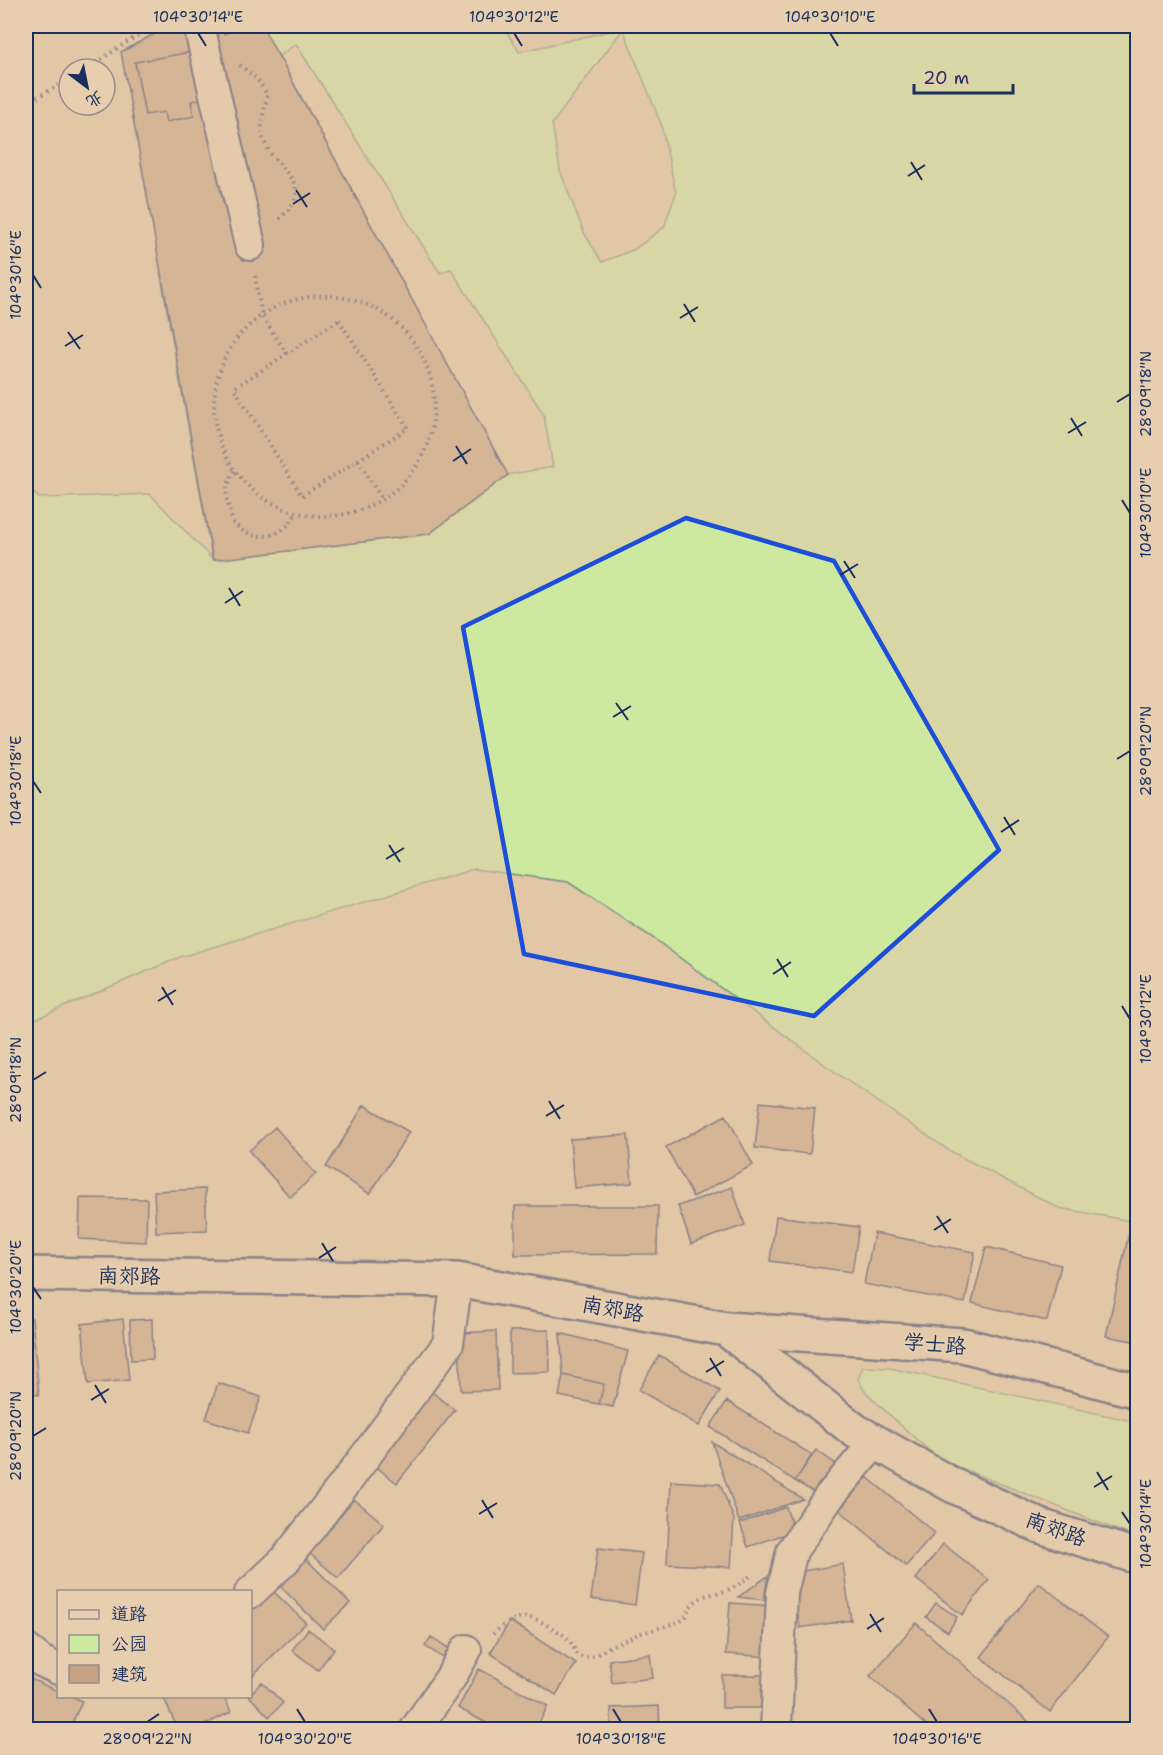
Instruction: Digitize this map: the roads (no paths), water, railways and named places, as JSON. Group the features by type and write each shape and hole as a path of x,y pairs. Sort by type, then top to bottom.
{"main road":[{"name":"南郊路","path":"26,1274 457,1281 726,1329 854,1430 952,1485 1040,1526 1137,1557"},
{"name":"学士路","path":"726,1329 963,1345 1137,1390"}],"street":[{"path":"199,26 249,243"},
{"path":"252,1591 285,1560 350,1477 448,1344 457,1281"},
{"path":"776,1730 782,1593 792,1551 829,1497 876,1442"},
{"path":"26,1649 41,1661 57,1669"},
{"path":"416,1730 466,1650"}]}
